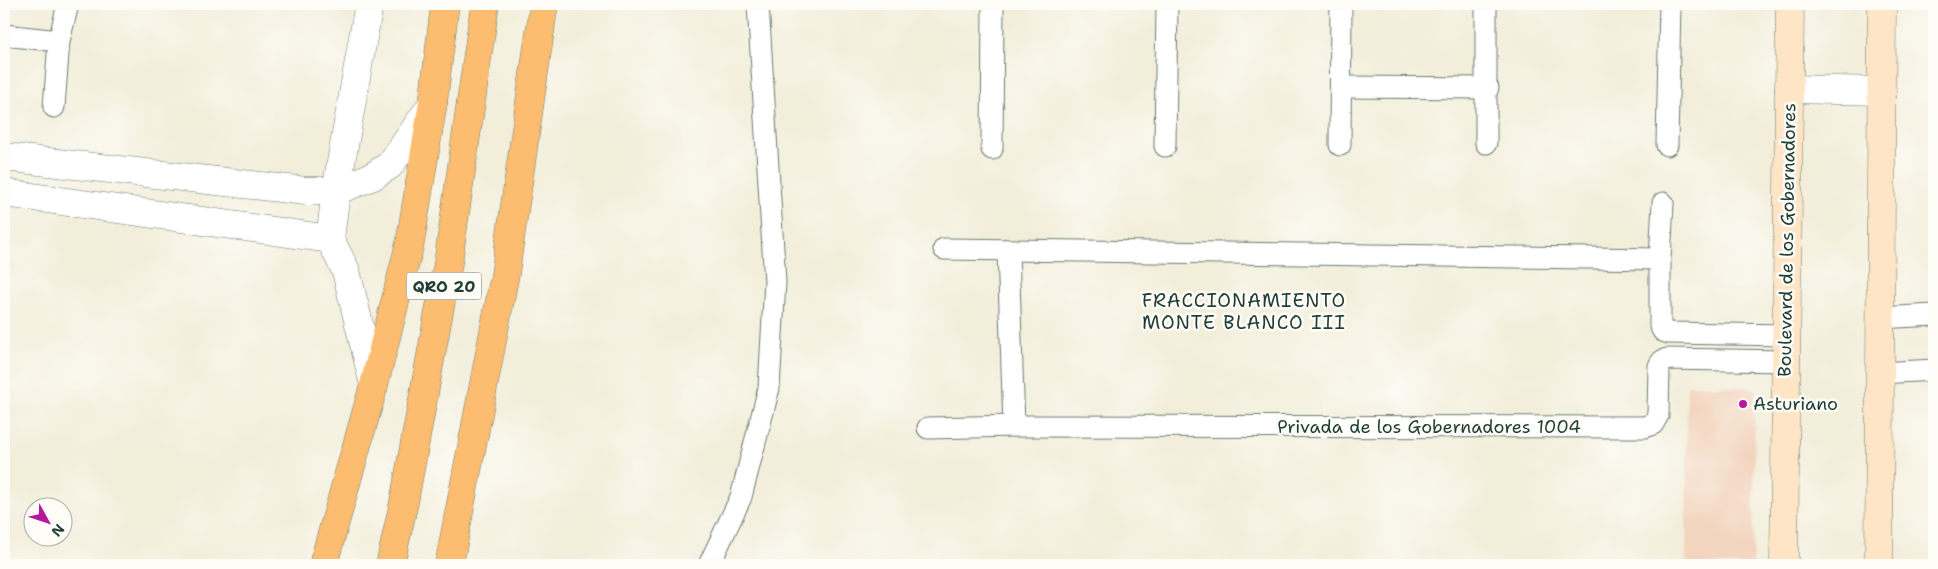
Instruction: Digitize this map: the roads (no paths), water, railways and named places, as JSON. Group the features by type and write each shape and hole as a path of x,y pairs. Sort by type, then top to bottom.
{"highway":[{"path":"324,565 374,385 410,243 433,103 445,4"},
{"name":"QRO 20","path":"390,565 404,502 448,263 485,4"},
{"name":"QRO 20","path":"450,565 505,274 544,4"}],"main road":[{"name":"Boulevard de los Gobernadores","path":"1784,565 1790,4"},
{"path":"1879,565 1882,4"}],"street":[{"path":"54,107 59,41 68,4"},
{"path":"369,4 336,191 330,239 346,271 374,385"},
{"path":"709,565 741,497 769,388 775,282 758,4"},
{"path":"992,4 992,149"},
{"path":"1165,146 1167,4"},
{"path":"1340,145 1341,4"},
{"path":"1486,4 1488,88 1486,143"},
{"path":"1667,144 1670,4"},
{"path":"4,35 59,41"},
{"path":"1341,87 1488,88"},
{"path":"1789,89 1882,91"},
{"path":"6,163 306,191 336,191 373,176 390,165 433,103"},
{"path":"298,234 306,191"},
{"path":"4,193 330,239"},
{"path":"1662,203 1660,325 1663,331 1786,348"},
{"path":"944,249 1660,259"},
{"path":"1008,251 1014,426"},
{"path":"1880,318 1934,315"},
{"name":"Privada de los Gobernadores 1004","path":"928,428 1014,426 1644,427 1653,424 1658,415 1659,366 1662,361 1786,348"},
{"path":"1880,373 1934,370"}],"place":[{"name":"Asturiano","path":"1743,404"}],"district":[{"name":"FRACCIONAMIENTO MONTE BLANCO III","path":"1244,311"}]}
